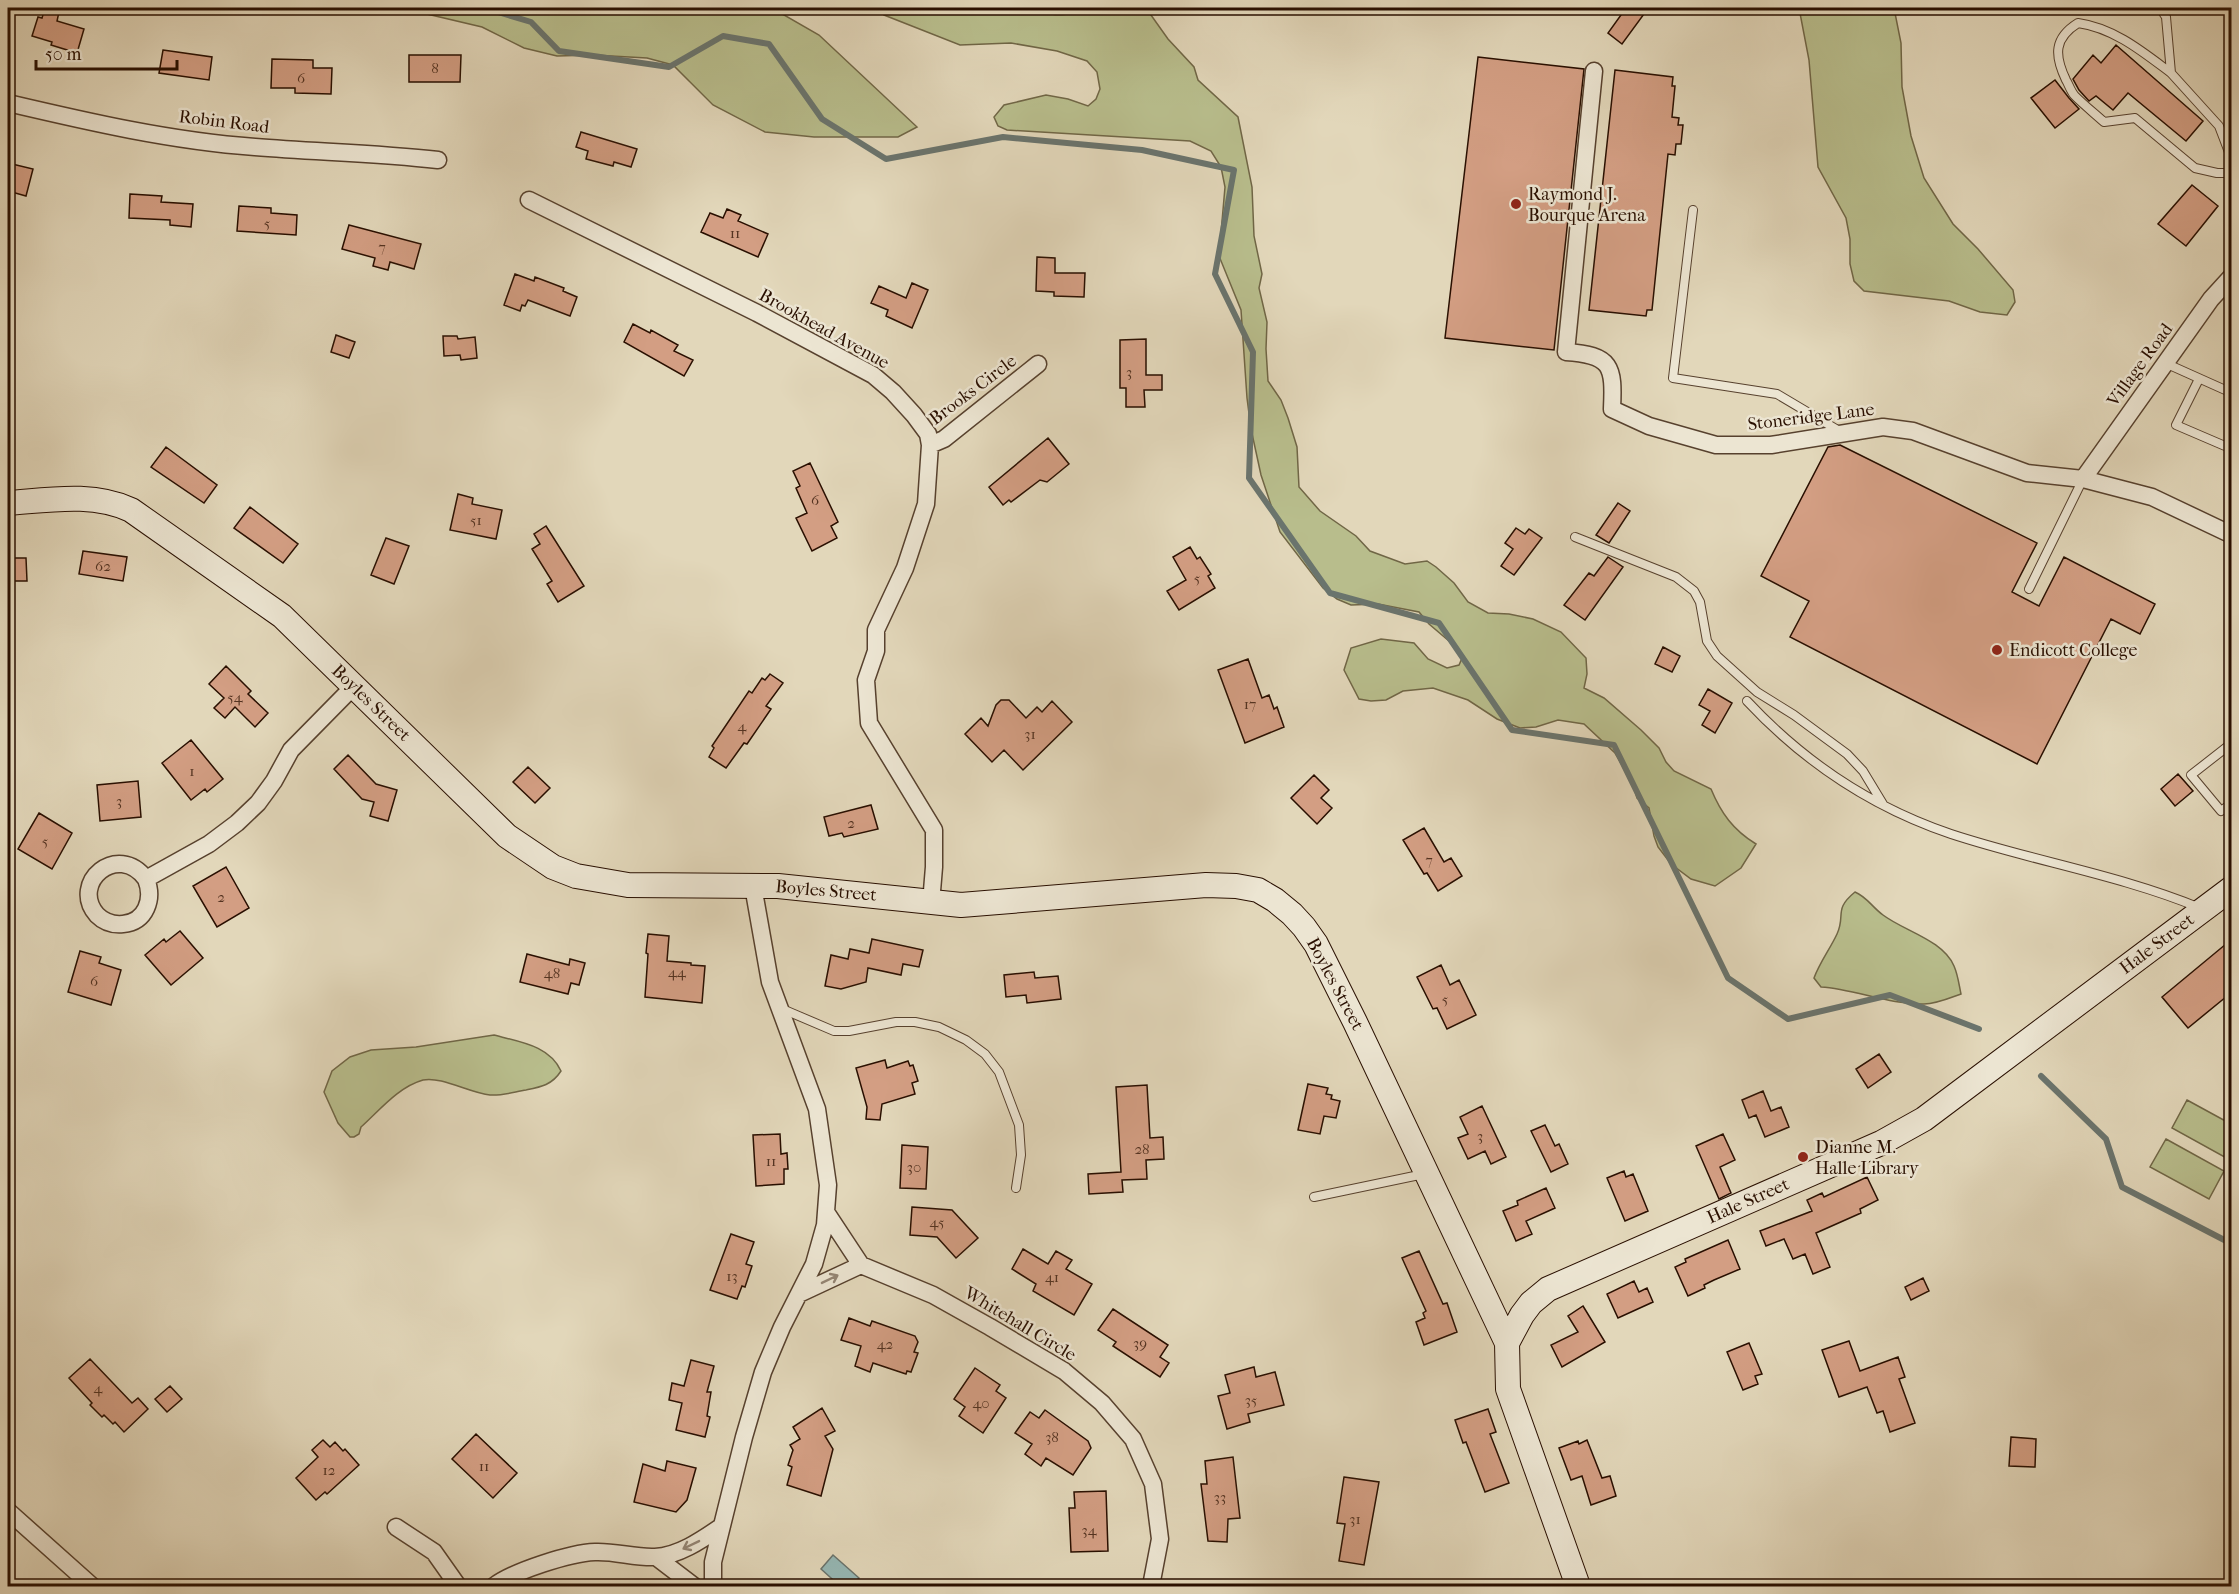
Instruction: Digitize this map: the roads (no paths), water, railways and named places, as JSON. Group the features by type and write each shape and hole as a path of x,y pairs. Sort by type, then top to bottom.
{"street":[{"name":"Stoneridge Lane","path":"1594,71 1566,352 1599,357 1610,367 1613,386 1612,409 1649,426 1716,445 1771,445 1883,427 1913,431 2027,473 2083,479 2152,497 2232,535"},
{"name":"Robin Road","path":"8,103 124,130 254,147 438,160"},
{"name":"Brookhead Avenue","path":"529,200 757,313 873,375 914,415 928,434 930,445"},
{"name":"Village Road","path":"2083,479 2211,299 2232,276"},
{"name":"Brooks Circle","path":"930,445 944,439 1038,364"},
{"path":"930,445 926,504 905,568 876,630 876,651 866,680 869,723 934,830 931,903"},
{"name":"Boyles Street","path":"8,503 96,499 114,502 131,510 282,616 507,836 553,867 576,876 628,885 790,887 961,905 1206,885 1236,886 1258,890 1292,914 1316,944 1507,1343"},
{"path":"146,879 209,844 237,823 263,796 291,750 354,686"},
{"path":"712,1587 713,1562 744,1437 763,1372 782,1327 814,1264 825,1225 828,1185 817,1109 770,982 753,886"},
{"name":"Hale Street","path":"1578,1587 1508,1389 1507,1343 1531,1303 1548,1289 1881,1143 1924,1119 2232,888"},
{"path":"799,1294 861,1265 826,1212"},
{"name":"Whitehall Circle","path":"861,1265 933,1295 990,1327 1064,1371 1102,1403 1133,1439 1153,1484 1160,1539 1151,1587"},
{"path":"8,1511 92,1587"},
{"path":"494,1587 544,1563 594,1552 656,1557 678,1551 722,1526"},
{"path":"396,1527 434,1552 458,1587"},
{"path":"656,1557 678,1572 694,1587"}],"lane":[{"path":"2160,8 2166,17 2171,73"},
{"path":"2232,159 2219,126 2171,73 2133,45 2091,24 2078,23 2061,38 2057,54 2061,70 2073,94 2104,122 2135,118 2195,168 2217,173 2232,173"},
{"path":"1693,210 1672,378 1777,394 1844,434"},
{"path":"2165,363 2232,393"},
{"path":"2199,379 2176,425 2232,449"},
{"path":"2029,589 2083,479"},
{"path":"1575,537 1676,577 1687,584 1700,602 1707,641 1718,656 1757,692 1794,715 1846,754 1863,771 1883,804"},
{"path":"1747,701 1772,727 1817,765 1883,804 1948,833 2151,890 2203,910"},
{"path":"2232,743 2191,776 2221,811 2232,803"},
{"path":"780,1008 834,1031 849,1031 896,1022 923,1023 939,1027 966,1040 985,1053 999,1072 1019,1125 1021,1155 1016,1188"},
{"path":"1314,1197 1427,1174"}],"water":[{"path":"833,1555 859,1578 852,1586 840,1586 821,1569"}],"waterway":[{"path":"485,8 531,22 559,51 669,67 723,36 769,44 822,119 886,159 1003,137 1142,150 1234,170 1215,274 1253,352 1249,478 1330,593 1439,623 1512,730 1614,745 1728,978 1788,1019 1890,995 1979,1029"},
{"path":"2041,1076 2106,1139 2122,1187 2232,1244"}],"place":[{"name":"Raymond J. Bourque Arena","path":"1516,204"},
{"name":"Endicott College","path":"1997,650"},
{"name":"Dianne M. Halle Library","path":"1803,1157"}]}
